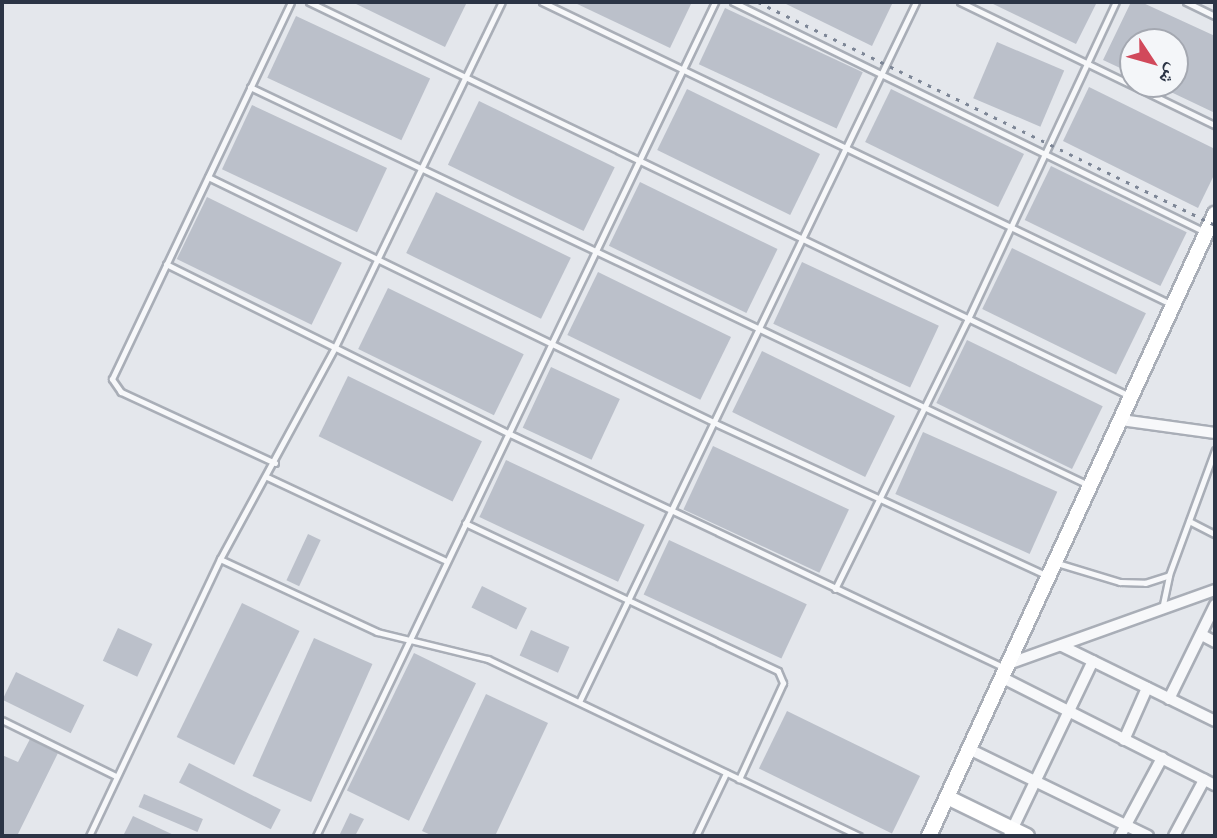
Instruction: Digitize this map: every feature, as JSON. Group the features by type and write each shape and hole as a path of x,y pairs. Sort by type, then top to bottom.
{"street":[{"path":"929,836 1092,487 1130,396 1215,214"},
{"path":"1121,420 1215,433"},
{"path":"1005,670 1062,646 1215,590"},
{"path":"1170,699 1215,605"},
{"path":"1202,635 1215,642"},
{"path":"1062,646 1215,721"},
{"path":"1011,833 1034,779 1093,661"},
{"path":"1005,670 1067,711 1210,782 1174,836"},
{"path":"1124,740 1147,688"},
{"path":"969,749 1149,836"},
{"path":"1121,836 1162,758"},
{"path":"947,797 1011,833 1027,836"}],"lane":[{"path":"275,463 112,384 115,370 291,2"},
{"path":"309,2 464,79 803,239 967,321 1130,396"},
{"path":"89,836 220,559 275,463 335,347 502,2"},
{"path":"542,2 1174,305"},
{"path":"316,836 715,2"},
{"path":"733,2 1206,232"},
{"path":"579,702 916,2"},
{"path":"960,2 1215,125"},
{"path":"835,589 1013,226 1116,2"},
{"path":"1186,2 1215,16"},
{"path":"250,87 758,328 923,410 1092,487"},
{"path":"208,177 713,422 1049,577"},
{"path":"166,264 510,434 1005,670"},
{"path":"1161,611 1169,575 1215,450"},
{"path":"267,477 446,561"},
{"path":"1189,521 1215,534"},
{"path":"465,523 781,674 783,683 739,779"},
{"path":"220,559 346,620 408,640 468,651 859,836"},
{"path":"1056,562 1120,582 1145,583 1169,575"},
{"path":"2,720 116,776"},
{"path":"696,836 726,773"}],"building":[{"path":"352,2 467,2 445,47"},
{"path":"573,2 692,2 670,48"},
{"path":"782,2 893,2 872,46"},
{"path":"989,2 1097,2 1076,44"},
{"path":"1131,2 1141,2 1215,36 1215,113 1183,98 1189,98 1189,28 1119,28 1119,67 1103,60"},
{"path":"725,8 863,72 837,128 699,64"},
{"path":"296,16 430,79 401,140 267,78"},
{"path":"997,42 1064,71 1040,127 973,98"},
{"path":"1089,87 1215,149 1215,173 1198,208 1063,141"},
{"path":"687,89 820,154 790,215 657,150"},
{"path":"891,89 1024,154 998,207 865,142"},
{"path":"479,101 615,167 584,231 448,165"},
{"path":"252,105 387,168 357,232 222,169"},
{"path":"1051,166 1187,232 1160,286 1025,220"},
{"path":"640,182 778,249 746,313 609,246"},
{"path":"436,192 571,258 541,319 406,253"},
{"path":"207,197 342,263 312,325 177,259"},
{"path":"1012,248 1146,313 1116,374 982,309"},
{"path":"802,262 939,326 910,387 773,324"},
{"path":"598,272 731,337 700,400 567,335"},
{"path":"388,288 524,354 494,415 358,349"},
{"path":"967,340 1103,406 1072,469 936,403"},
{"path":"762,351 895,416 865,477 732,412"},
{"path":"551,367 620,399 592,460 523,428"},
{"path":"348,376 482,441 453,502 319,436"},
{"path":"923,432 1057,492 1030,554 895,494"},
{"path":"713,446 849,509 819,573 683,509"},
{"path":"506,460 645,525 618,582 479,517"},
{"path":"308,534 321,540 299,586 286,580"},
{"path":"669,540 807,604 781,659 644,594"},
{"path":"482,586 527,608 516,629 471,608"},
{"path":"242,603 300,631 234,765 177,737"},
{"path":"118,628 152,644 137,677 103,661"},
{"path":"531,630 569,647 558,673 520,656"},
{"path":"314,638 372,664 311,802 253,776"},
{"path":"414,653 476,683 409,821 347,791"},
{"path":"16,672 84,705 71,733 2,700"},
{"path":"486,694 548,723 495,836 433,836 422,831"},
{"path":"787,711 920,776 892,833 759,769"},
{"path":"30,739 58,753 17,836 2,836 2,755 18,762"},
{"path":"189,763 281,810 271,829 179,783"},
{"path":"144,794 203,819 197,832 139,807"},
{"path":"350,813 364,819 355,836 339,836"},
{"path":"133,816 176,836 123,836"}],"railway":[{"path":"758,2 1215,225"}]}
